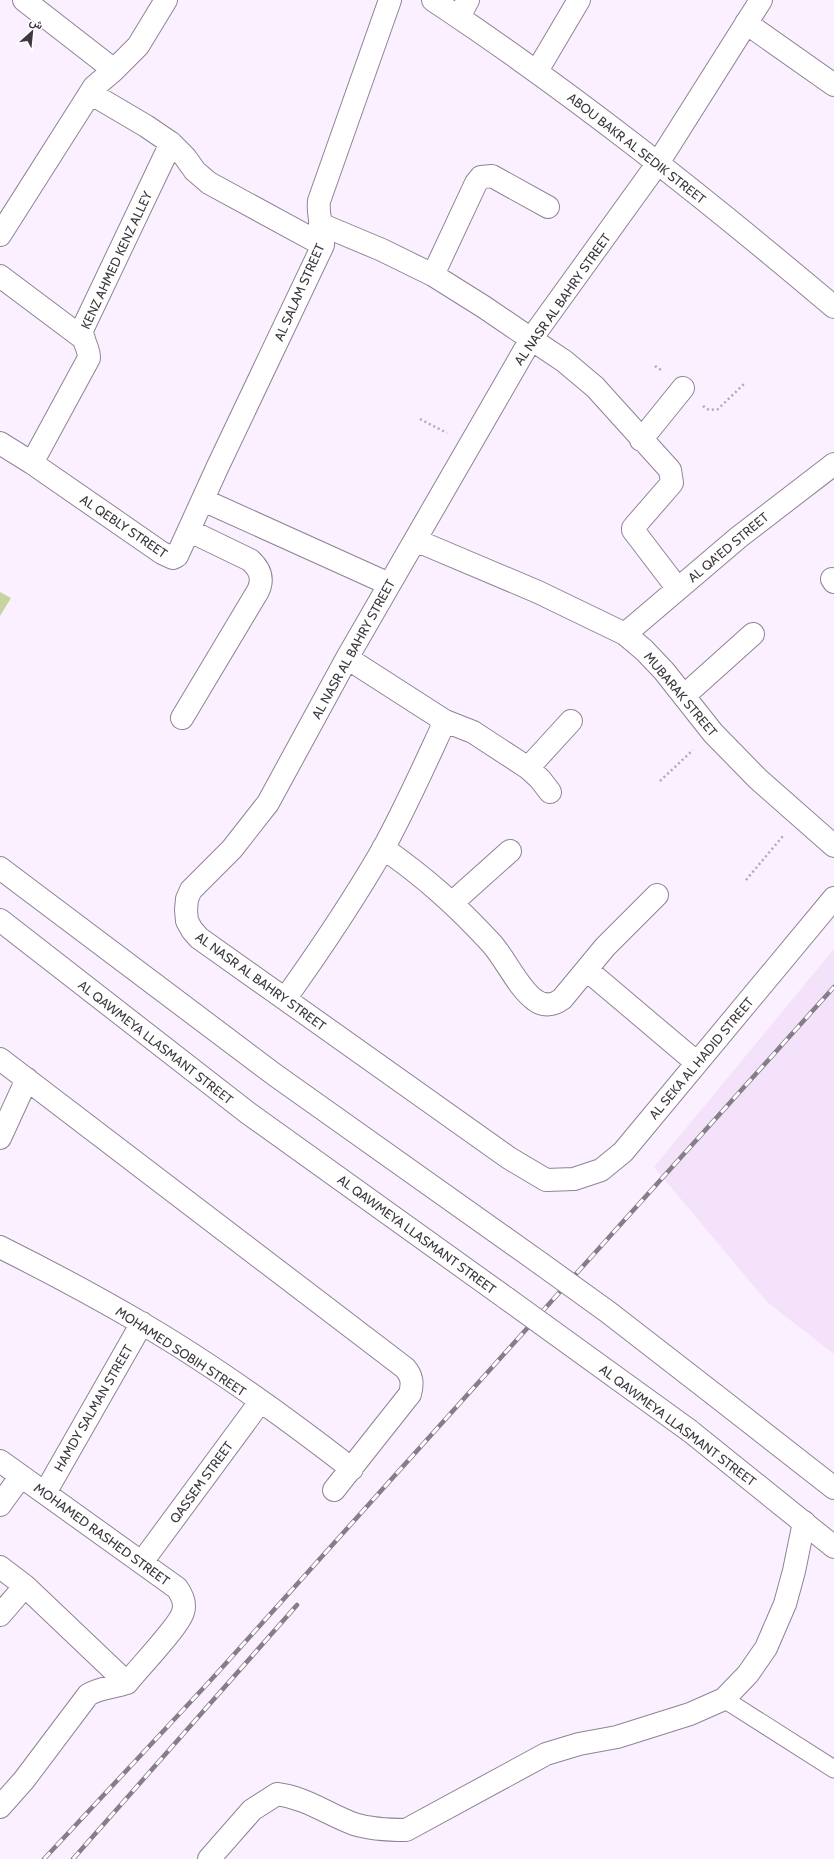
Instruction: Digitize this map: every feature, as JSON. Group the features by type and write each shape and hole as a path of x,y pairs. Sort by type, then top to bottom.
{"street":[{"path":"24,0 114,70"},
{"path":"0,235 90,94 99,82 114,70 138,46 166,0"},
{"name":"AL SALAM STREET","path":"190,531 322,235 319,201 390,0"},
{"name":"ABOU BAKR AL SEDIK STREET","path":"433,0 464,9 537,71 658,163 751,237 834,307"},
{"path":"537,71 579,0"},
{"name":"AL NASR AL BAHRY STREET","path":"546,1180 509,1158 199,938 192,930 187,920 187,899 191,890 232,849 268,803 346,658 531,339 658,163 761,0"},
{"path":"746,23 834,85"},
{"path":"90,94 171,142 185,156 195,171 209,183 322,235 382,250 433,275 531,339 564,362 595,387 641,440 670,470 672,483 633,528 633,533 678,589"},
{"name":"KENZ AHMED KENZ ALLEY","path":"32,463 89,358 89,351 82,332 83,328 171,142"},
{"path":"433,275 477,179 492,176 548,207"},
{"path":"0,276 84,339"},
{"path":"641,440 683,388"},
{"name":"AL QEBLY STREET","path":"0,443 32,463 162,553 174,558 177,556 190,531"},
{"name":"AL QA'ED STREET","path":"625,634 745,532 834,464"},
{"path":"204,500 389,584"},
{"path":"182,718 258,591 262,578 256,565 250,560 190,531"},
{"name":"MUBARAK STREET","path":"415,540 538,592 625,634 644,650 684,695 713,732 758,779 834,846"},
{"path":"684,695 753,634"},
{"path":"346,658 445,720 474,732 528,768 540,779 550,792"},
{"path":"285,999 320,950 353,899 383,848 416,785 445,720"},
{"path":"528,768 571,721"},
{"path":"383,848 419,873 452,902 494,946 529,995 539,1003 545,1005 558,1003 606,947 657,895"},
{"path":"452,902 510,851"},
{"path":"0,868 275,1075 608,1312 834,1488"},
{"name":"AL SEKA AL HADID STREET","path":"546,1180 574,1179 601,1170 623,1152 834,898"},
{"name":"AL QAWMEYA LLASMANT STREET","path":"0,920 248,1113 690,1431 834,1547"},
{"path":"587,970 697,1063"},
{"path":"0,1058 398,1363 409,1373 412,1379 410,1394 334,1490"},
{"path":"0,1138 27,1079"},
{"name":"MOHAMED SOBIH STREET","path":"0,1247 142,1323 198,1359 304,1432 352,1469"},
{"name":"HAMDY SALMAN STREET","path":"45,1493 142,1323"},
{"name":"QASSEM STREET","path":"142,1562 260,1402"},
{"name":"MOHAMED RASHED STREET","path":"0,1461 142,1562 177,1588 182,1595 184,1603 181,1619 127,1683"},
{"path":"0,1505 21,1476"},
{"path":"209,1859 252,1810 277,1794 294,1796 355,1824 390,1830 406,1830 546,1754 579,1744 617,1737 690,1714 724,1699 748,1674 766,1648 785,1604 794,1571 804,1522"},
{"path":"0,1567 25,1586 127,1683 114,1688 105,1687 88,1695 24,1780 0,1807"},
{"path":"0,1615 25,1586"}],"lane":[{"path":"724,1699 834,1769"}],"path":[{"path":"660,781 713,732"},
{"path":"746,880 801,816"}],"shaded area":[{"path":"834,949 834,1354 767,1302 654,1167"}],"green space":[{"path":"0,592 11,598 0,616"}],"railway":[{"path":"44,1859 210,1681 834,987"},
{"path":"73,1859 297,1605"}]}
